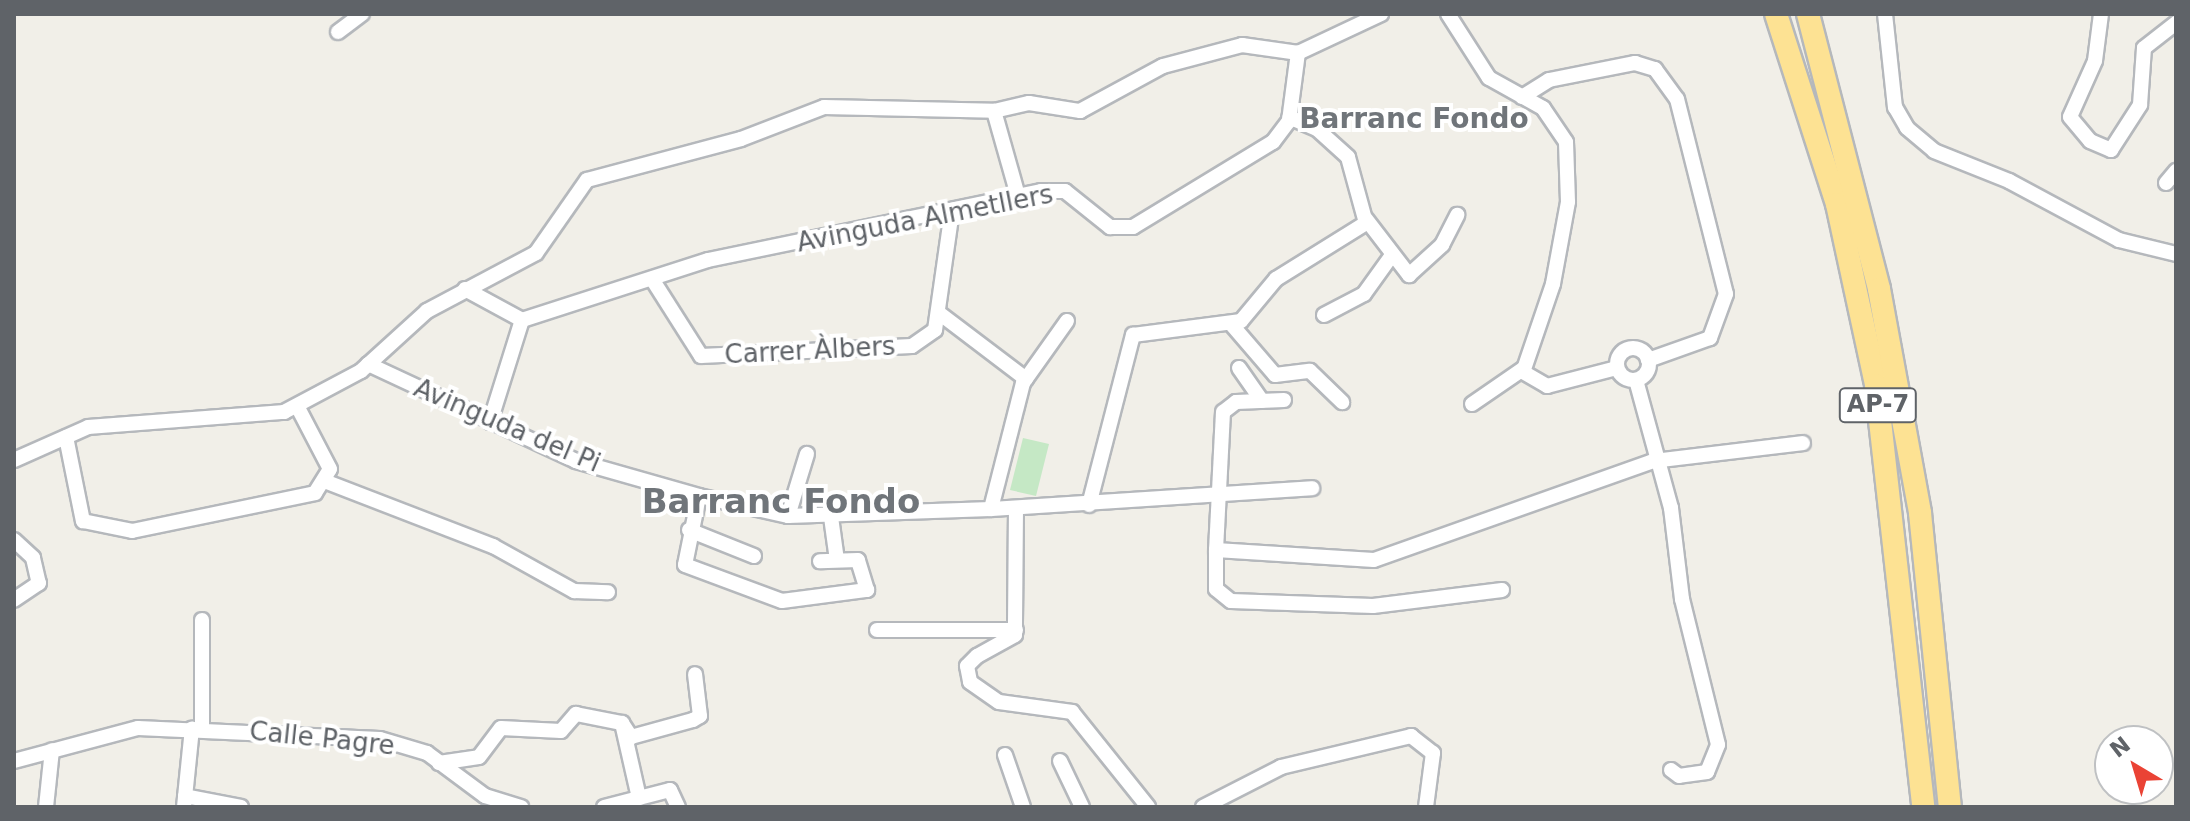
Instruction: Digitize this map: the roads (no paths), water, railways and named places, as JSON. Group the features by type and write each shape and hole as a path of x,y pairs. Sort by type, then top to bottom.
{"highway":[{"name":"AP-7","path":"1776,14 1837,204 1873,370 1923,807"},
{"name":"AP-7","path":"1808,14 1876,274 1920,513 1950,807"}],"street":[{"path":"338,32 362,14"},
{"path":"14,460 88,427 233,420 297,406 368,364 465,289 536,253 587,180 741,139 824,107 994,111 1029,103 1080,111 1163,66 1242,45 1298,53 1381,14"},
{"path":"1448,14 1489,78 1557,122 1566,142 1568,202 1553,284 1523,369 1472,404"},
{"path":"1885,14 1895,107 1907,128 1934,151 2009,181 2119,240 2176,254"},
{"path":"2101,14 2095,61 2070,117 2090,141 2111,150 2140,105 2144,48 2175,19"},
{"path":"1298,53 1289,117 1339,144 1366,219 1399,269 1419,273 1457,215"},
{"path":"1522,97 1549,80 1635,63 1655,69 1677,99 1726,294 1723,317 1693,350 1648,360 1626,349 1617,368"},
{"path":"994,111 1018,196"},
{"name":"Avinguda Almetllers","path":"522,320 708,260 1018,196 1065,191 1110,227 1133,227 1228,175 1273,142 1289,117"},
{"name":"Carrer Àlbers","path":"652,279 701,356 912,346 935,330 952,211"},
{"path":"1089,505 1133,335 1236,323 1276,279 1366,219"},
{"path":"1324,315 1364,294 1392,255"},
{"path":"465,289 522,320 490,422"},
{"path":"939,313 1026,379"},
{"path":"991,509 1026,379 1067,321"},
{"path":"1236,323 1275,375 1310,371 1342,402"},
{"path":"1636,380 1648,360"},
{"name":"Avinguda del Pi","path":"368,364 576,461 699,496 788,516 1016,509"},
{"path":"1239,368 1262,401"},
{"path":"1523,369 1547,386 1617,368 1636,380 1658,461 1718,745 1707,772 1679,776 1671,770"},
{"path":"1284,400 1236,402 1223,412 1216,589 1231,601 1373,606 1502,590"},
{"path":"297,406 327,454 327,482"},
{"path":"66,437 78,509 99,527 132,531 297,503 327,482"},
{"path":"1216,550 1374,560 1658,461 1803,443"},
{"path":"788,516 807,454"},
{"path":"327,482 493,546 574,591 608,592"},
{"path":"1016,630 1016,509 1312,488"},
{"path":"699,496 689,530 685,565 782,601 867,590 863,564 820,561"},
{"path":"831,517 837,560"},
{"path":"689,530 754,556"},
{"path":"14,540 33,558 39,583 14,600"},
{"path":"202,620 197,728 184,801 241,807"},
{"path":"877,630 964,624 1016,630"},
{"path":"1016,630 967,666 975,693 1072,712 1148,807"},
{"path":"439,763 479,757 501,728 561,731 576,714 622,723 631,737 700,716 695,674"},
{"path":"622,723 639,798"},
{"name":"Calle Pagre","path":"14,761 138,728 197,728 380,739 439,763 485,796 521,807"},
{"path":"1203,807 1281,767 1411,736 1433,753 1426,807"},
{"path":"46,807 52,750"},
{"path":"1005,755 1023,807"},
{"path":"1060,761 1082,807"},
{"path":"604,807 670,790 678,807"}],"district":[{"name":"Barranc Fondo","path":"1414,119"},
{"name":"Barranc Fondo","path":"781,502"}]}
